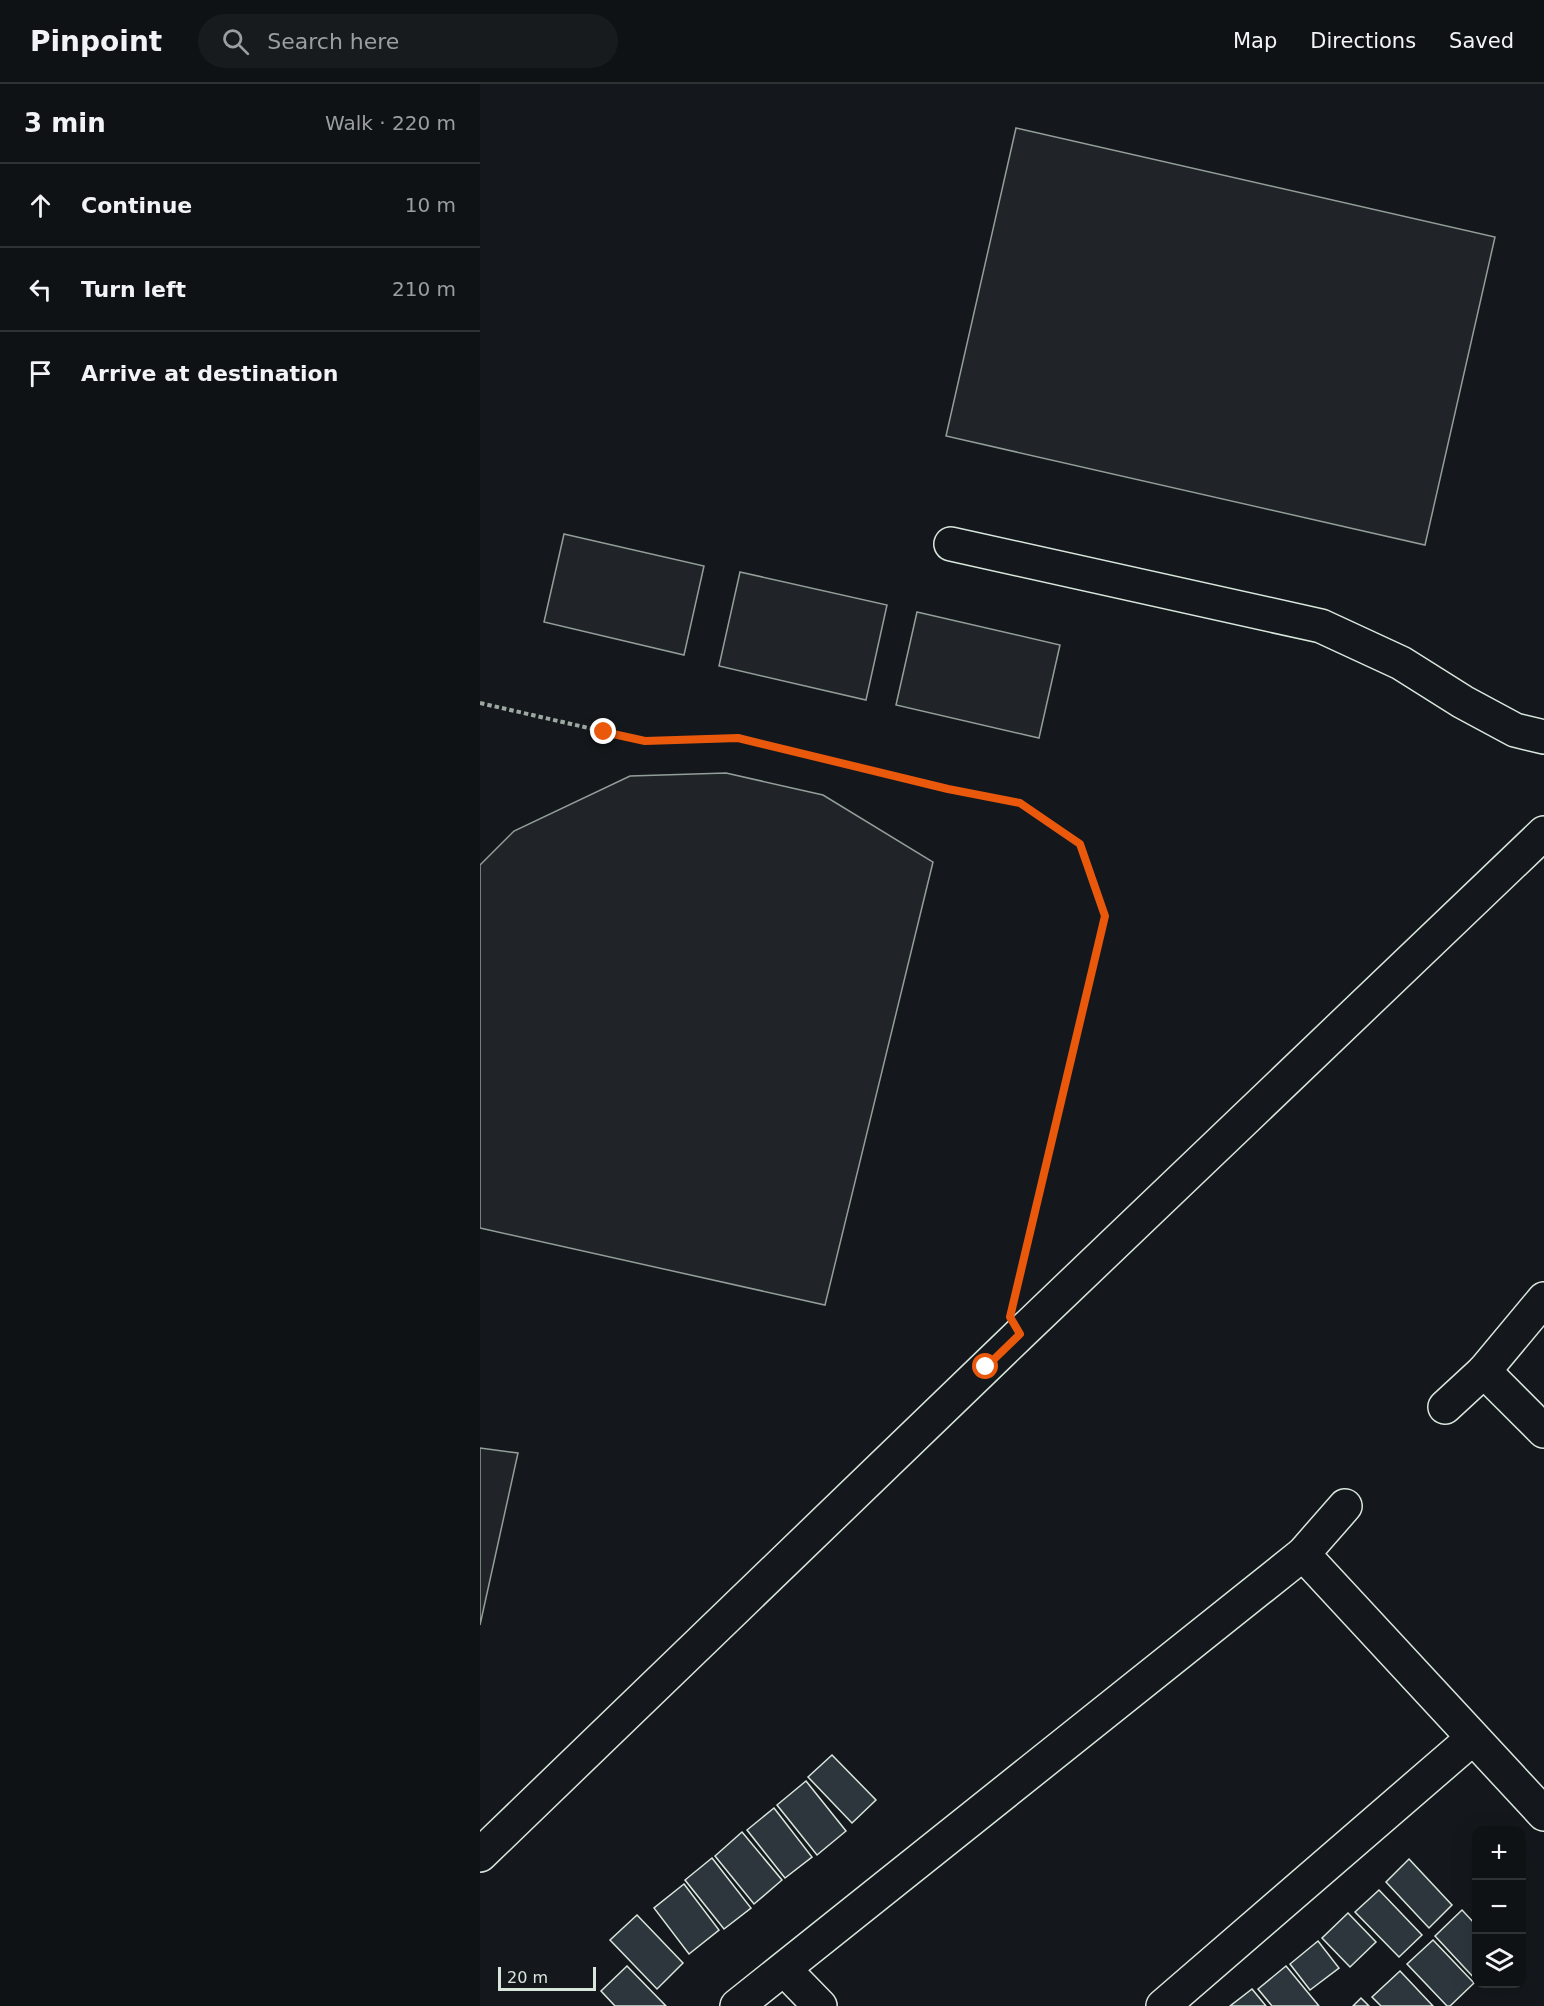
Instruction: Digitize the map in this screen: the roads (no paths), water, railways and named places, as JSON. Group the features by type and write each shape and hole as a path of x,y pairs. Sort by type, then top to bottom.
{"street":[{"path":"951,544 1321,626 1401,663 1463,702 1515,730 1544,737"},
{"path":"480,1855 1544,833"},
{"path":"1445,1407 1484,1371 1544,1299"},
{"path":"1484,1371 1544,1431"},
{"path":"737,2006 1303,1554 1345,1506"},
{"path":"1303,1554 1544,1814"},
{"path":"1163,2006 1473,1738"},
{"path":"783,1969 820,2006"}]}
